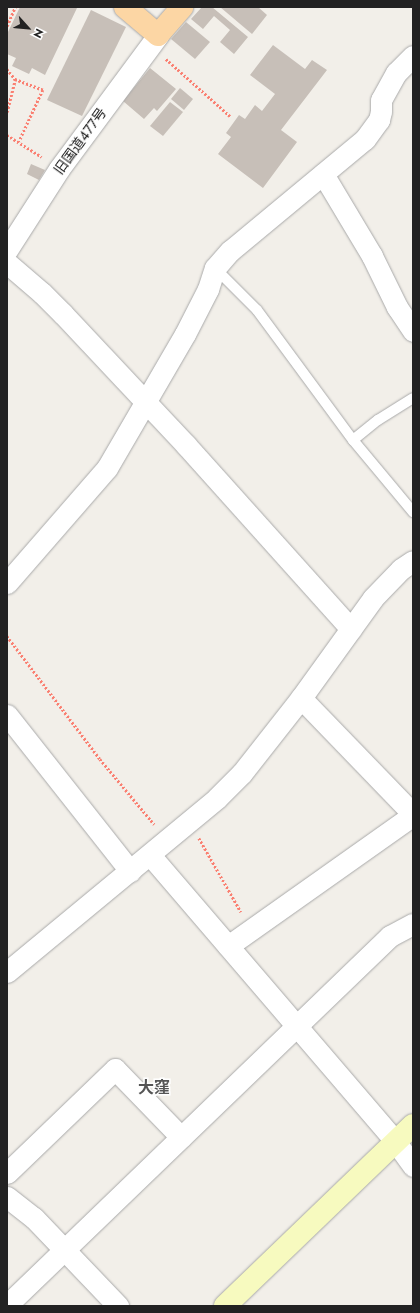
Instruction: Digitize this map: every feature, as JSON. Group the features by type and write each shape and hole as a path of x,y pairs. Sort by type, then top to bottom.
{"main road":[{"path":"125,7 158,35 182,7"}],"street":[{"name":"旧国道477号","path":"7,250 59,168 158,35"},
{"path":"10,573 107,468 146,404 200,306 215,268 230,251 365,139 379,120 381,100 396,72 413,56"},
{"path":"323,174 372,256 397,307 413,331"},
{"path":"7,263 42,293 63,314 146,404 192,451 351,629"},
{"path":"7,972 27,953 168,840 217,798 242,773 301,698 373,598 401,569 413,561"},
{"path":"228,946 413,814 301,698"},
{"path":"7,714 130,871"},
{"path":"150,855 395,1141 413,1166"},
{"path":"7,1305 390,936 413,924"},
{"path":"7,1173 115,1069 181,1137"},
{"path":"225,1306 413,1124"},
{"path":"7,1197 34,1218 118,1306"}],"lane":[{"path":"215,268 257,310 353,440 413,512"},
{"path":"353,440 378,420 413,398"}],"path":[{"path":"7,26 15,7"},
{"path":"163,56 230,116"},
{"path":"7,69 15,79 43,90 19,142"},
{"path":"7,112 15,79"},
{"path":"7,135 44,159"},
{"path":"7,636 100,759 168,840"},
{"path":"189,822 251,930"}],"building":[{"path":"20,7 77,8 45,75 32,68 29,74 12,66 16,58 7,54 7,34"},
{"path":"202,7 212,7 248,37 234,54 220,42 230,30 214,16 203,29 191,19"},
{"path":"220,7 258,7 267,15 252,34"},
{"path":"91,10 126,27 82,116 47,100"},
{"path":"186,22 210,42 195,59 171,39"},
{"path":"273,45 305,69 312,60 327,70 281,130 297,142 263,188 218,154 231,137 226,133 239,115 245,119 255,105 262,111 275,94 250,75"},
{"path":"150,68 176,89 157,111 154,108 144,119 123,101"},
{"path":"180,88 193,99 184,110 171,99"},
{"path":"170,102 183,112 163,136 150,126"},
{"path":"31,164 45,170 39,180 27,174"}],"district":[{"name":"大窪","path":"154,1088"}]}
